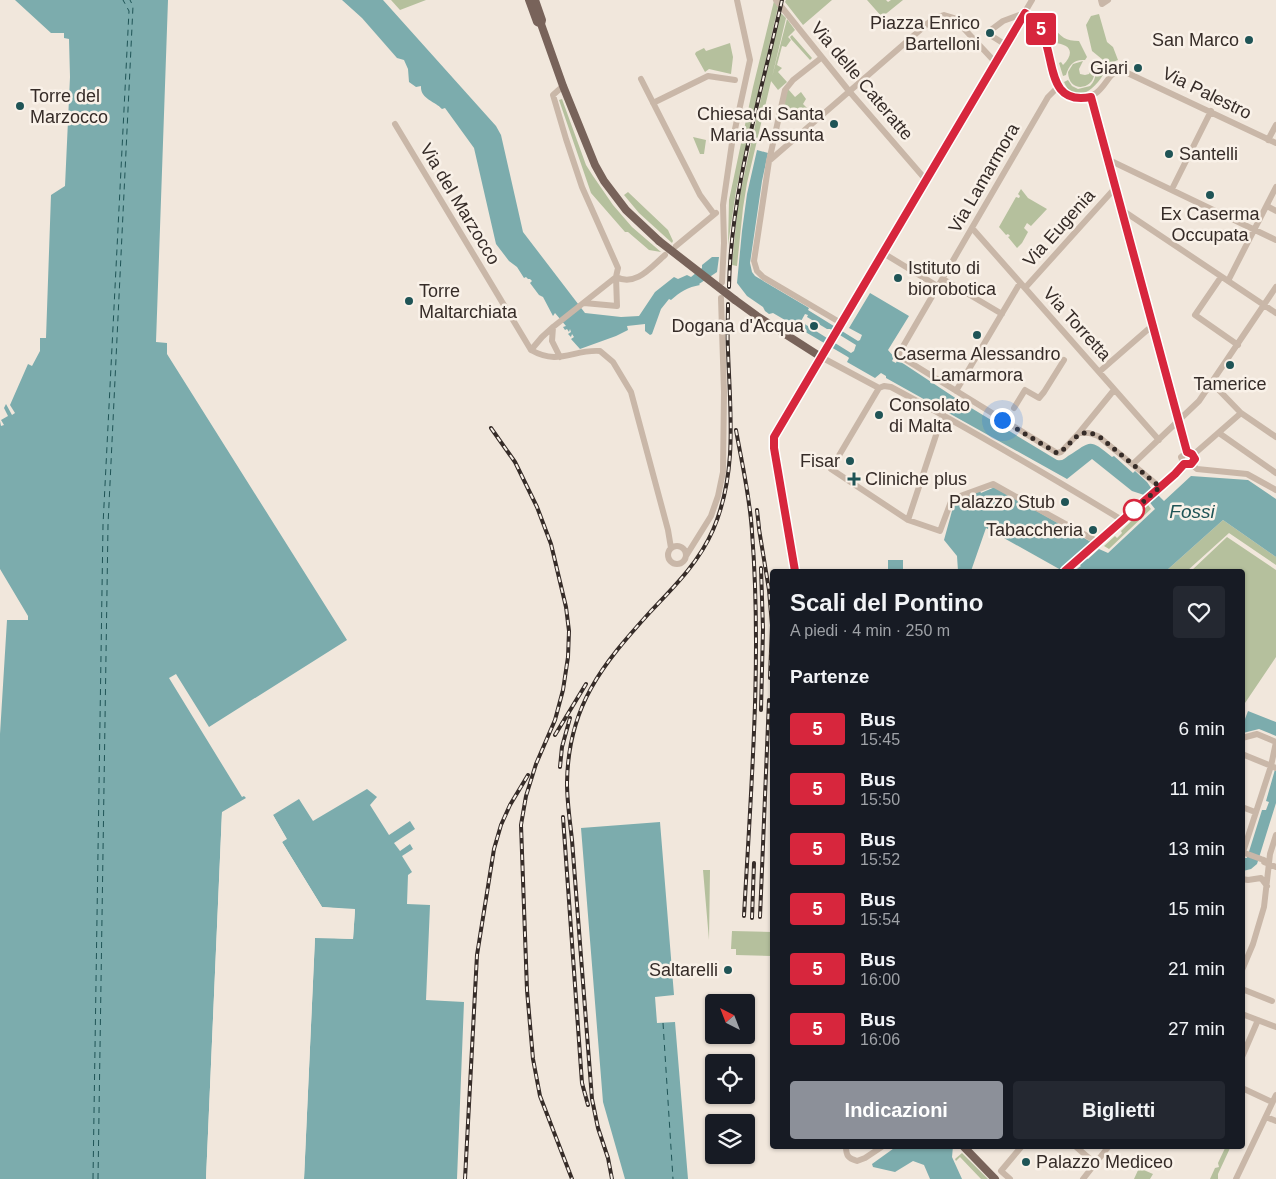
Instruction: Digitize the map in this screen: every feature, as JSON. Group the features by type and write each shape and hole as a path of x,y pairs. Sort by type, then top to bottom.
{"main road":[{"path":"529,0 537,22 541,24"},
{"path":"535,0 542,20 541,24 587,148 604,181 626,210 660,241 757,316 821,357 773,440 795,569"},
{"path":"966,1149 995,1179"}],"street":[{"path":"722,282 724,243 722,212 732,143 750,60 737,0"},
{"name":"Via delle Cateratte","path":"776,0 821,58 926,180"},
{"path":"879,388 821,357 1032,0"},
{"path":"1006,46 987,33 1003,21 1025,13"},
{"path":"1025,13 1034,19 1044,34 1058,87 1070,97 1091,97 1179,421 1194,460 1154,492 1067,569"},
{"path":"769,161 934,18 944,15 954,18 996,63"},
{"path":"821,58 805,70 785,90 769,161 754,261 755,267 763,278 841,323"},
{"name":"Via Palestro","path":"1091,97 1101,89 1115,72 1119,70 1125,71 1276,144"},
{"path":"653,103 708,76 735,80"},
{"path":"641,79 700,194 714,214"},
{"path":"563,86 553,95 582,187 617,264 618,273 616,277 617,306 584,303"},
{"name":"Via Lamarmora","path":"956,391 898,355 1048,97 1058,87"},
{"path":"1172,189 1211,111"},
{"name":"Via del Marzocco","path":"395,124 531,350"},
{"path":"1268,140 1276,125"},
{"path":"1109,160 1276,240"},
{"name":"Via Eugenia","path":"956,391 1002,314 1022,286 1116,187"},
{"path":"1228,282 1276,187"},
{"path":"1267,206 1276,211"},
{"path":"1122,210 1276,313"},
{"path":"676,246 714,214 722,212"},
{"name":"Via Torretta","path":"972,228 1159,440"},
{"path":"882,254 939,287"},
{"path":"616,277 625,281 634,279 665,255"},
{"path":"616,277 553,327 531,350 543,357 560,357 600,351 611,359 619,370 631,392 668,530 671,548 668,556 674,563 682,562 708,523 716,502 723,472 724,392 721,298"},
{"path":"1221,277 1195,315 1238,344"},
{"path":"943,279 1002,314"},
{"path":"1133,464 1199,401 1276,287"},
{"path":"1099,372 1153,325"},
{"path":"553,327 552,341 560,357"},
{"path":"1014,408 1023,389 1039,398 1064,360"},
{"path":"1212,383 1241,413 1276,437"},
{"path":"1097,543 993,484 952,499 940,531 908,520 831,469 879,388 884,386 891,387 1047,474 1122,520"},
{"path":"956,391 1055,452 1061,452 1079,434 1114,390"},
{"path":"1241,413 1219,433 1181,457 1187,464 1197,469 1247,474 1276,490"},
{"path":"908,520 942,414"},
{"path":"1079,434 1089,432 1098,436 1160,487"},
{"path":"1219,433 1276,472"},
{"path":"671,548 681,547 698,539"},
{"path":"681,547 685,551 686,556"},
{"path":"1245,737 1257,734 1276,742 1274,767 1255,812 1245,848"},
{"path":"1245,755 1274,767"},
{"path":"1245,808 1255,812"},
{"path":"1245,959 1258,929 1264,907 1267,886 1274,865 1270,854 1276,835"},
{"path":"1245,852 1274,865"},
{"path":"1245,880 1261,878 1267,886"},
{"path":"1245,990 1272,1001"},
{"path":"1245,1015 1276,1027"},
{"path":"1245,1049 1258,1020"},
{"path":"1245,1089 1272,1102"},
{"path":"1236,1179 1276,1095"},
{"path":"1266,1116 1276,1121"},
{"path":"846,1149 846,1155 856,1161 865,1158 878,1149"},
{"path":"1010,1179 1001,1171 1019,1149"},
{"path":"1078,1149 1096,1164"},
{"path":"1083,1179 1107,1149"}],"green space":[{"path":"391,0 426,0 400,10"},
{"path":"786,0 832,0 803,25 785,2"},
{"path":"867,0 886,0 888,2 891,0 903,0 882,17"},
{"path":"774,1 778,7 736,191 728,245 729,200 753,87"},
{"path":"780,12 786,18 747,183 737,266 732,265 738,203"},
{"path":"1099,14 1107,42 1113,47 1118,60 1108,64 1092,51 1086,25 1091,16"},
{"path":"787,19 795,30 788,37 791,40 786,47 782,46 777,65 782,68 778,72 787,82 778,90 771,81"},
{"path":"1053,26 1064,38 1079,41 1087,57 1085,60 1073,63 1066,75 1063,76 1059,63 1061,62 1063,65 1070,53 1064,45 1054,43 1049,28"},
{"path":"792,35 812,58 810,60 791,39"},
{"path":"730,43 733,57 731,74 709,69 705,72 695,54 696,52 704,48 706,51"},
{"path":"1092,60 1100,65 1098,71 1103,75 1095,86 1084,93 1073,93 1064,82 1068,80 1072,86 1078,89 1090,86 1095,74 1090,63"},
{"path":"1083,61 1079,69 1080,74 1089,74 1091,70 1090,64 1094,71 1090,83 1080,87 1074,85 1070,80 1068,72 1073,64"},
{"path":"788,89 795,97 801,92 806,99 803,104 807,108 792,121 782,107"},
{"path":"562,99 586,165 593,176 613,205 632,227 661,252 649,250 628,232 625,232 591,193 559,100"},
{"path":"693,137 706,140 704,154 700,154"},
{"path":"1021,189 1028,198 1047,209 1031,226 1027,223 1024,228 1028,232 1017,248 1008,237 1010,236 1006,235 999,227 1016,197 1019,198 1018,194"},
{"path":"628,192 668,230 673,241 672,243 639,213 624,195"},
{"path":"1148,505 1151,509 1109,549 1104,546 1115,536 1117,538 1122,533 1121,531"},
{"path":"1223,520 1276,557 1276,565 1229,533 1189,569 1168,569"},
{"path":"1227,537 1276,570 1276,657 1245,703 1245,569 1193,569"},
{"path":"703,870 710,870 709,940"},
{"path":"732,931 770,932 770,956 736,955 736,949 731,949"},
{"path":"1225,1149 1230,1149 1218,1174 1218,1179 1210,1179 1215,1168 1219,1167 1218,1163"},
{"path":"962,1153 988,1179 981,1179 960,1157 956,1161 955,1159"},
{"path":"1139,1168 1153,1174 1150,1179 1134,1179"}],"water":[{"path":"15,0 168,0 156,342 167,343 167,354 347,640 209,727 176,674 169,678 242,797 246,798 222,812 206,1179 0,1179 0,734 7,620 28,620 28,616 0,569 0,421 1,426 4,425 1,420 8,416 4,408 6,404 12,415 15,413 10,405 28,364 32,366 40,351 40,338 46,338 51,195 65,186 70,77 69,39 64,38 64,33 51,33"},
{"path":"342,0 383,0 496,126 501,135 523,232 585,313 621,317 639,316 655,292 674,277 678,279 687,275 691,277 712,257 719,257 717,272 700,285 681,292 671,300 669,299 661,309 652,334 650,335 645,331 645,324 627,326 628,330 616,336 580,349 571,339 574,337 572,334 571,337 568,334 571,332 570,329 569,332 567,329 565,330 563,327 566,326 555,313 553,316 543,297 539,295 530,283 532,281 526,277 524,278 517,267 509,261 496,244 474,148 445,108 442,109 425,97 421,86 416,87 409,82 408,69 404,60 397,58 362,18"},
{"name":"Fossi","path":"757,150 768,153 750,263 755,276 809,308 808,310 858,341 862,335 849,328 870,293 909,316 888,350 894,357 892,361 896,363 897,360 904,364 963,403 1057,460 1063,460 1086,445 1094,444 1112,457 1114,456 1133,473 1135,471 1147,482 1156,495 1164,501 1191,476 1248,480 1276,499 1276,557 1223,520 1168,569 1077,569 1081,566 1073,559 1062,569 1059,569 986,528 972,569 958,569 957,556 944,540 955,500 980,491 981,493 995,487 1091,542 1080,552 1088,559 1099,549 1108,553 1155,509 1144,495 1132,491 1092,459 1067,479 886,378 881,373 875,378 847,362 848,357 773,313 769,314 763,307 747,296 737,283 747,194","holes":["805,314 808,315 807,317 856,345 854,351 851,353 803,323 800,323"]},
{"path":"888,560 903,560 903,569 888,569"},
{"path":"1248,711 1276,722 1276,736 1259,729 1245,732 1245,719"},
{"path":"1276,766 1276,803 1257,864 1251,869 1245,870 1245,858 1247,858 1262,810 1266,810 1269,802 1266,801"},
{"path":"367,789 377,797 370,805 389,835 410,821 415,829 394,843 400,851 410,844 413,849 402,856 412,872 408,875 407,904 430,905 426,1000 464,1002 457,1179 304,1179 315,937 353,939 355,910 322,907 282,842 286,838 273,815 299,799 313,821"},
{"path":"660,822 674,995 655,997 657,1023 675,1022 688,1179 625,1179 603,1102 581,828"},
{"path":"893,1149 953,1149 952,1157 962,1179 930,1179 924,1165 913,1161 895,1172 873,1167 872,1164"}],"pier":[{"path":"222,812 227,813 225,814 208,1179 206,1179"},
{"path":"270,815 273,815 287,839 282,842 322,907 355,909 353,939 315,938 304,1179 302,1179 312,937 315,935 351,937 352,912 320,909 280,843 280,840 283,838"}],"ferry route":[{"path":"93,1179 103,525 129,11 123,0"},
{"path":"98,1179 108,525 133,6 130,0"},
{"path":"663,1023 673,1179"}],"railway":[{"path":"729,287 731,250 741,178 782,0"},
{"path":"612,1179 592,1099 567,783 569,756 581,709 591,688 617,650 694,563 713,530 721,508 726,486 731,441 728,304"},
{"path":"491,428 515,462 537,507 551,544 566,607 569,631 568,657 563,690 555,720 536,764 526,796 521,825 527,990 533,1059 540,1096 572,1179"},
{"path":"736,430 751,519 756,628 756,676 744,916"},
{"path":"757,510 759,528"},
{"path":"759,529 770,602"},
{"path":"761,568 763,629 761,710"},
{"path":"555,735 586,684"},
{"path":"760,917 769,700"},
{"path":"560,767 562,747 570,718"},
{"path":"465,1179 477,955 494,849 501,825 510,805 528,775"},
{"path":"563,817 582,1083 588,1105"},
{"path":"752,918 754,863"}],"bus line":[{"name":"5","path":"795,569 773,443 774,437 1025,13 1034,19 1044,34 1058,87 1067,96 1072,98 1091,97 1187,452 1192,454 1195,459 1189,465 1184,464 1067,569"}],"place":[{"name":"Piazza Enrico Bartelloni","path":"990,33"},
{"name":"San Marco","path":"1249,40"},
{"name":"Giari","path":"1138,68"},
{"name":"Torre del Marzocco","path":"20,106"},
{"name":"Chiesa di Santa Maria Assunta","path":"834,124"},
{"name":"Santelli","path":"1169,154"},
{"name":"Ex Caserma Occupata","path":"1210,195"},
{"name":"Istituto di biorobotica","path":"898,278"},
{"name":"Torre Maltarchiata","path":"409,301"},
{"name":"Dogana d'Acqua","path":"814,326"},
{"name":"Caserma Alessandro Lamarmora","path":"977,335"},
{"name":"Tamerice","path":"1230,365"},
{"name":"Consolato di Malta","path":"879,415"},
{"name":"Fisar","path":"850,461"},
{"name":"Cliniche plus","path":"854,479"},
{"name":"Palazzo Stub","path":"1065,502"},
{"name":"Tabaccheria","path":"1093,530"},
{"name":"Saltarelli","path":"728,970"},
{"name":"Palazzo Mediceo","path":"1026,1162"}],"route":[{"path":"1002,420 1057,453 1068,446 1079,434 1089,432 1100,437 1160,487 1134,510"}]}
